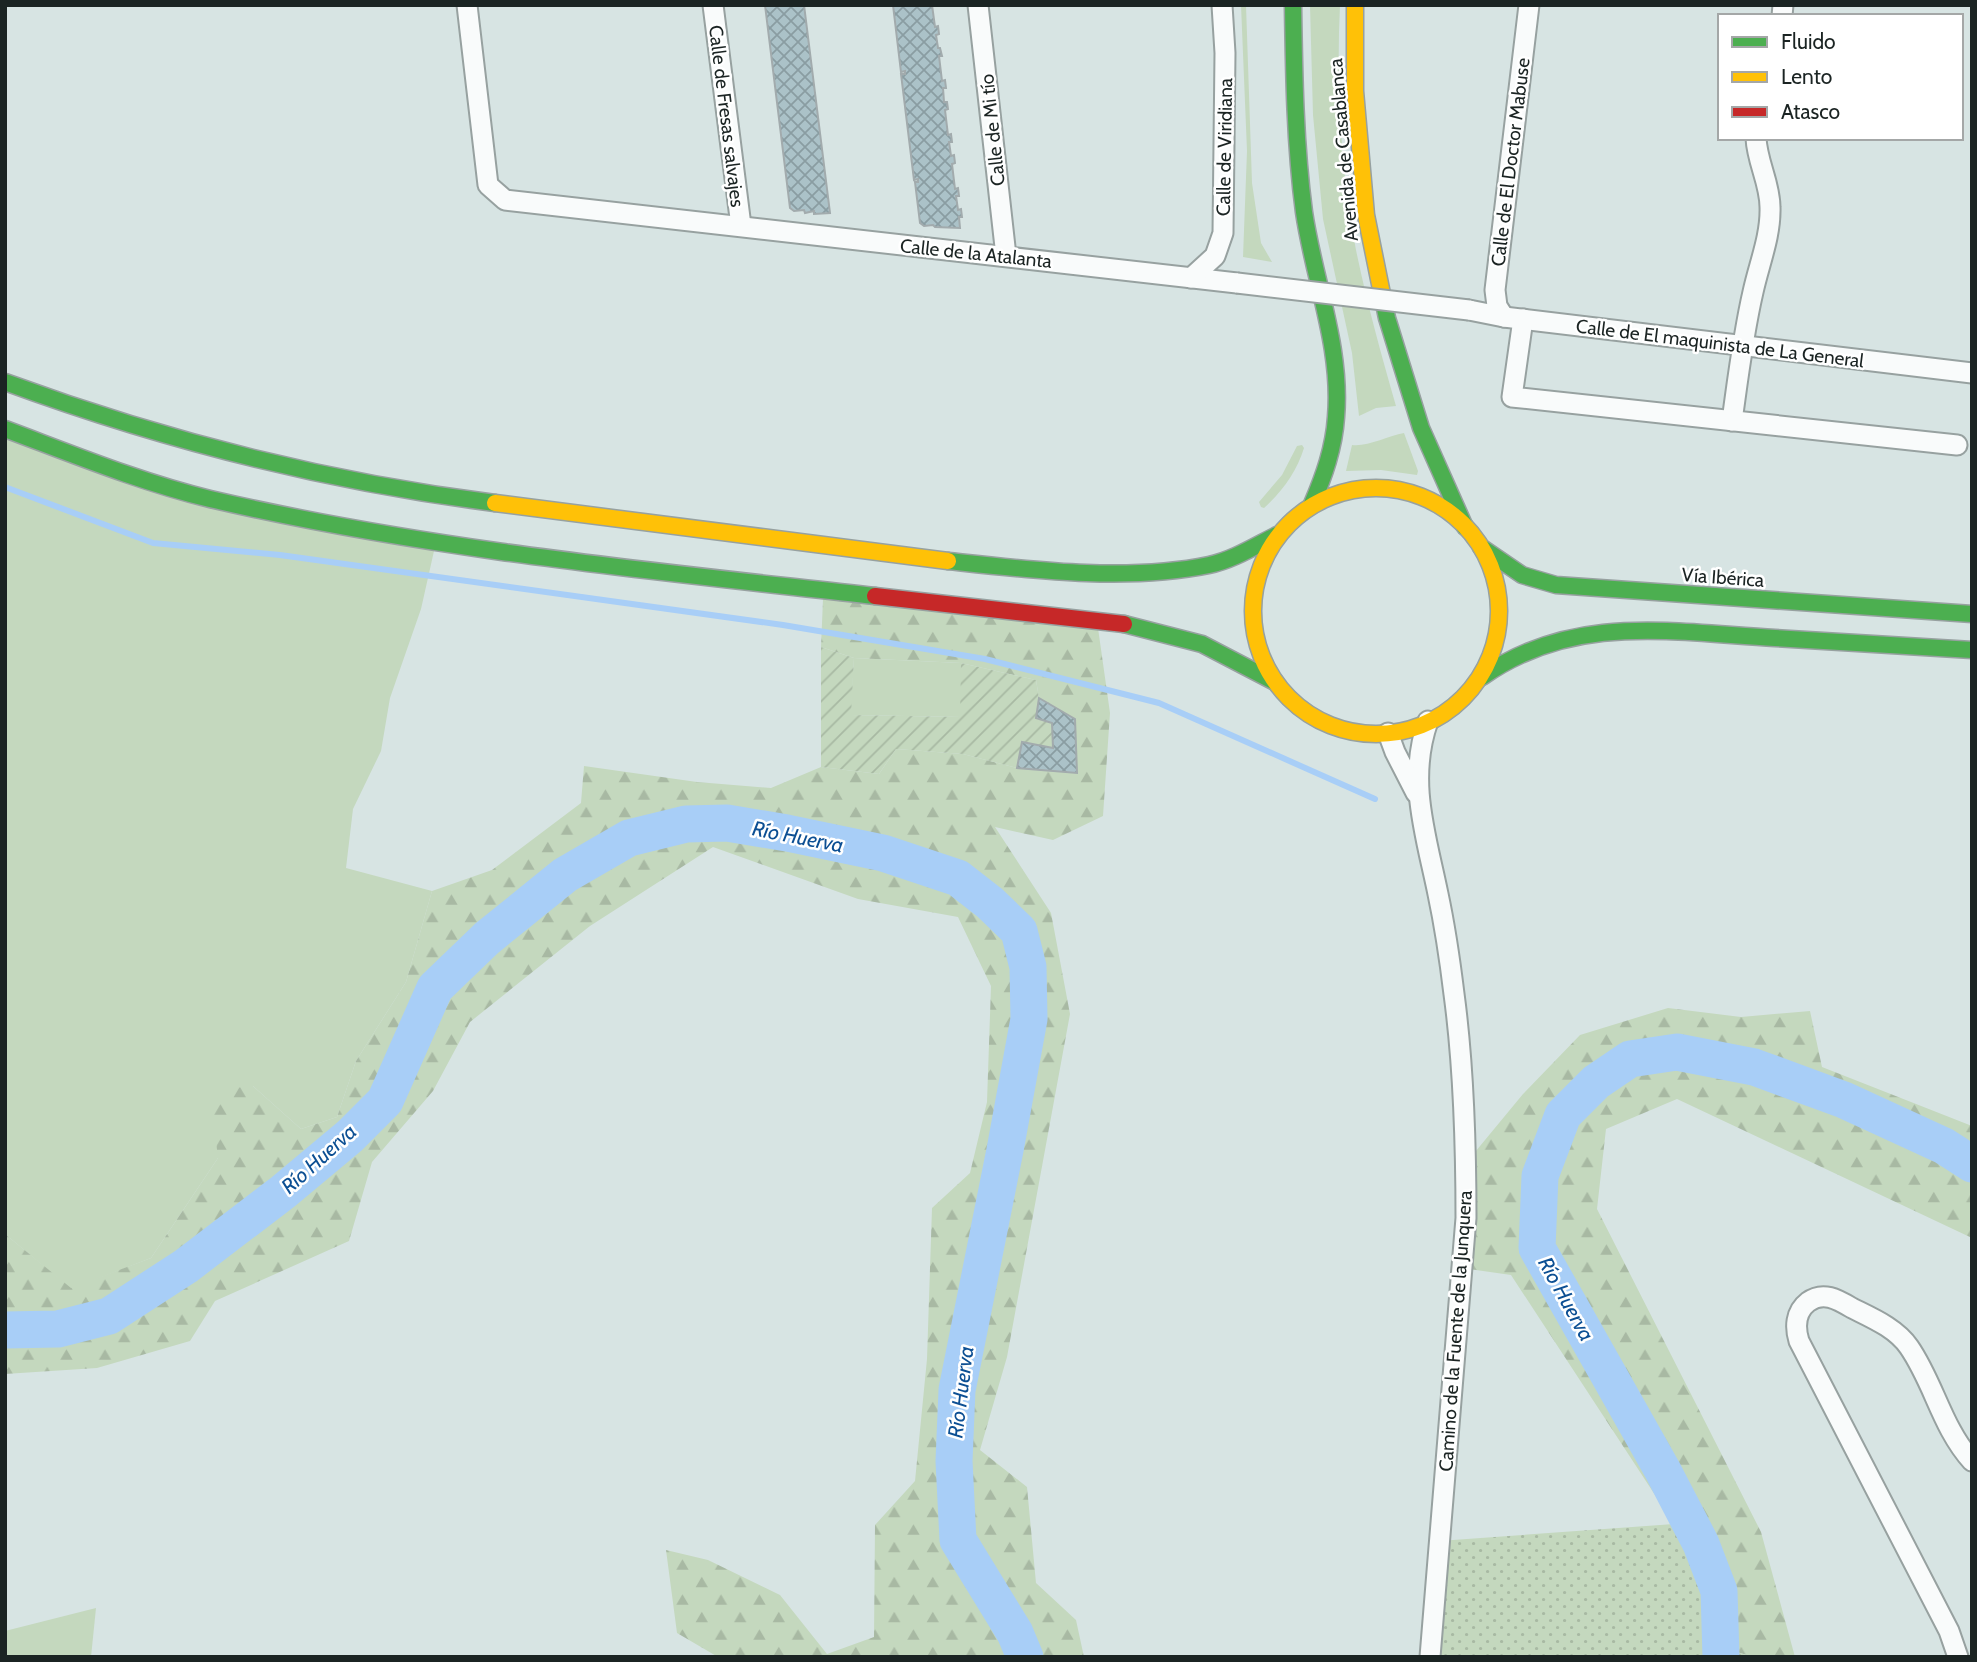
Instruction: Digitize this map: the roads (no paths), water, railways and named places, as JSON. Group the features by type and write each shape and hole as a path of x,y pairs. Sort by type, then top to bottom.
{"main road":[{"path":"1293,5 1299,173 1337,395 1332,447 1312,504"},
{"name":"Avenida de Casablanca","path":"1355,5 1355,91 1366,215 1387,318 1421,428 1465,527"},
{"path":"5,382 89,414 242,456 441,496 938,559 1102,574 1147,573 1210,565 1236,556 1277,535 1312,504 1349,492 1377,489 1403,492 1427,499 1449,513 1481,547 1495,581 1500,618 1496,643 1482,677"},
{"path":"5,429 98,464 208,498 474,549 1136,625 1202,644 1275,682 1305,710 1333,726 1367,733 1388,733 1428,721 1463,697 1482,677 1510,657 1568,637 1614,632 1717,634 1972,650"},
{"path":"1275,682 1257,643 1253,613 1256,584 1277,535"},
{"name":"Vía Ibérica","path":"1481,547 1522,575 1564,586 1972,614"}],"street":[{"name":"Calle de la Atalanta","path":"467,5 488,185 505,200 1469,310"},
{"name":"Calle de Fresas salvajes","path":"713,5 741,226"},
{"name":"Calle de Mi tío","path":"978,5 1006,256"},
{"name":"Calle de Viridiana","path":"1191,278 1215,256 1223,233 1225,53 1222,5"},
{"name":"Calle de El Doctor Mabuse","path":"1513,318 1497,306 1495,290 1529,5"},
{"path":"1731,421 1752,293 1766,244 1771,208 1756,140"},
{"name":"Calle de El maquinista de La General","path":"1469,310 1513,318 1972,373"},
{"path":"1513,318 1512,397 1957,445"},
{"name":"Camino de la Fuente de la Junquera","path":"1428,721 1419,759 1418,797 1443,921 1454,998 1466,1163 1466,1218 1430,1657"},
{"name":"Camino de la Fuente de la Junquera","path":"1388,733 1418,797"},
{"path":"1958,1657 1949,1630 1799,1341 1796,1331 1797,1317 1804,1305 1816,1297 1832,1297 1889,1328 1909,1346 1951,1432 1972,1461"}],"waterway":[{"path":"5,487 153,543 280,555 783,625 985,659 1159,703 1375,799"},
{"name":"Río Huerva","path":"5,1330 58,1329 109,1316 186,1266 283,1192 350,1136 385,1101 435,988 487,938 565,875 629,838 686,824 727,823 883,853 958,878 990,903 1019,931 1028,967 1029,1019 957,1390 954,1461 958,1540 1015,1633 1025,1657"},
{"name":"Río Huerva","path":"1721,1657 1719,1591 1701,1544 1663,1471 1537,1248 1540,1176 1563,1115 1596,1082 1630,1059 1677,1052 1754,1067 1844,1100 1944,1146 1972,1164"}]}
